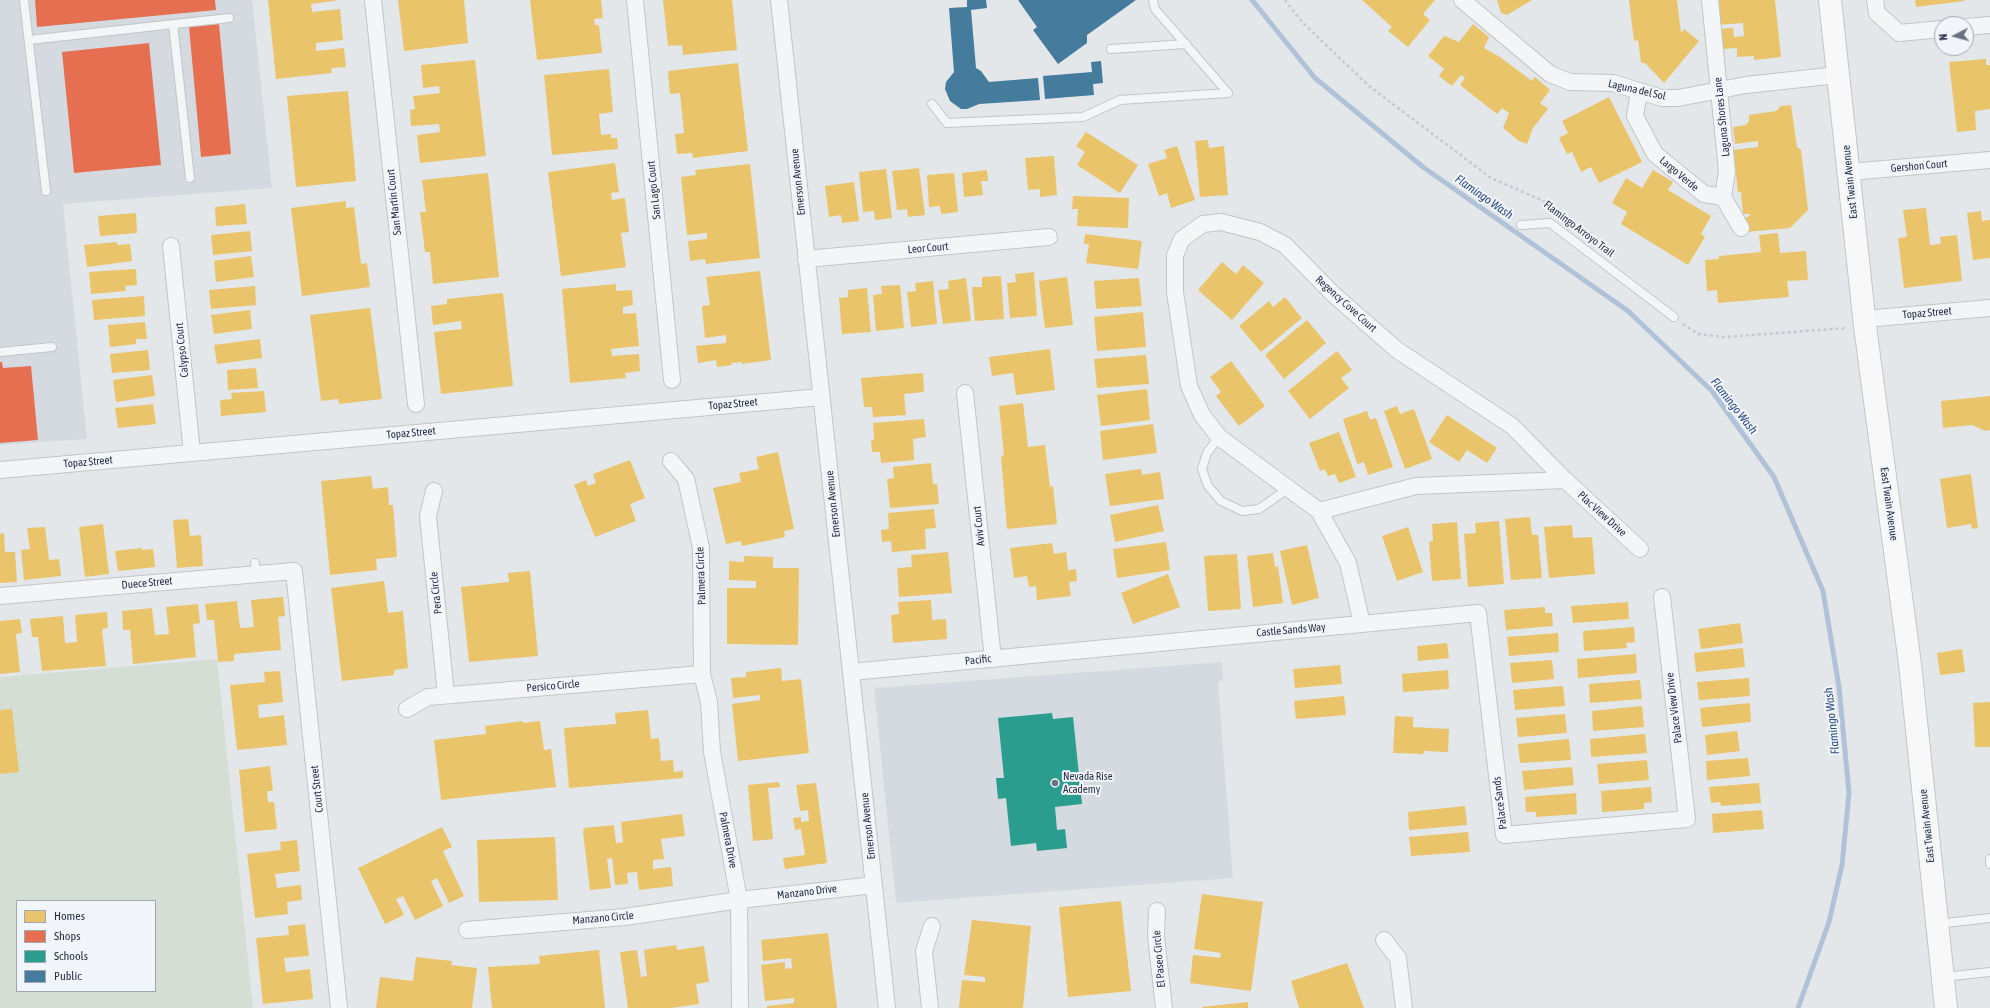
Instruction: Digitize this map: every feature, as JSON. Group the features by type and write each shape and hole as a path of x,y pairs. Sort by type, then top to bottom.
{"street":[{"name":"San Martin Court","path":"373,0 416,404"},
{"name":"San Lago Court","path":"635,0 672,380"},
{"name":"Emerson Avenue","path":"779,0 887,1008"},
{"name":"Laguna del Sol","path":"1462,0 1550,74 1570,82 1613,83 1662,98 1678,98 1746,85 1838,75"},
{"name":"Laguna Shores Lane","path":"1710,0 1727,171 1723,197"},
{"name":"East Twain Avenue","path":"1830,0 1865,322 1910,664 1946,1008"},
{"path":"1875,0 1876,13 1899,33 1934,30"},
{"path":"1974,26 1990,25"},
{"name":"Largo Verde","path":"1639,92 1635,116 1655,154 1704,194 1723,197"},
{"name":"Gershon Court","path":"1849,172 1990,160"},
{"path":"1723,197 1741,228"},
{"name":"Regency Cove Court","path":"1362,624 1348,563 1319,510 1219,437 1202,415 1189,386 1175,292 1175,255 1182,239 1203,224 1221,222 1260,232 1285,245 1333,294 1397,350 1512,426 1565,480"},
{"name":"Leor Court","path":"806,259 1049,237"},
{"name":"Calypso Court","path":"171,246 192,453"},
{"name":"Topaz Street","path":"1865,322 1990,308"},
{"name":"Aviv Court","path":"965,392 993,658"},
{"name":"Topaz Street","path":"0,470 822,397"},
{"name":"Palmera Circle","path":"671,461 686,479 701,548 702,674"},
{"path":"1319,510 1416,486 1565,480"},
{"name":"Plac View Drive","path":"1565,480 1640,549"},
{"name":"Pera Circle","path":"434,491 428,516 446,695"},
{"name":"Duece Street","path":"0,596 255,569 294,571"},
{"name":"Court Street","path":"294,571 339,1008"},
{"name":"Palace View Drive","path":"1662,597 1687,819"},
{"name":"Castle Sands Way","path":"1104,648 1478,613"},
{"name":"Palace Sands","path":"1478,613 1504,835 1687,819"},
{"name":"Pacific","path":"851,672 1104,648"},
{"name":"Persico Circle","path":"407,709 428,697 702,674"},
{"name":"Palmera Drive","path":"702,674 709,702 712,752 739,900 740,1008"},
{"name":"Manzano Drive","path":"739,900 874,885"},
{"name":"Manzano Circle","path":"467,930 625,917 739,900"},
{"name":"El Paseo Circle","path":"1157,910 1156,936 1164,1008"},
{"path":"930,1008 924,951 932,926"},
{"path":"1384,940 1398,958 1404,1008"}],"lane":[{"path":"24,0 46,191"},
{"path":"932,104 947,123 1083,117 1120,100 1228,93 1155,9 1153,0"},
{"path":"29,40 229,18"},
{"path":"173,24 190,178"},
{"path":"1111,49 1186,44"},
{"path":"1521,225 1550,223 1674,317"},
{"path":"0,352 52,347"},
{"path":"1219,437 1207,452 1202,469 1208,486 1221,502 1242,511 1259,509 1289,488"},
{"path":"1990,859 1990,864"},
{"path":"1937,924 1990,918"},
{"path":"1943,977 1990,972"}],"path":[{"name":"Flamingo Arroyo Trail","path":"1285,0 1303,23 1369,86 1491,178 1548,203 1566,218"},
{"path":"1674,317 1698,334 1725,337 1865,322"}],"shaded area":[{"path":"0,0 252,0 272,188 63,204 87,439 0,445"},
{"path":"217,659 253,1008 0,1008 0,677"},
{"name":"Nevada Rise Academy","path":"1222,662 1223,680 1218,682 1233,878 896,903 874,688"}],"building: Homes":[{"path":"268,0 340,0 311,4 312,12 340,9 343,40 316,43 316,51 344,48 346,67 331,68 332,73 276,79"},
{"path":"398,0 464,0 468,43 404,51"},
{"path":"530,0 601,0 603,18 594,19 595,25 599,25 602,53 537,60"},
{"path":"663,0 732,0 737,50 683,55 682,45 668,46"},
{"path":"1362,0 1435,0 1423,14 1430,20 1408,47 1388,31 1392,27"},
{"path":"1497,0 1532,0 1507,15 1501,13"},
{"path":"1629,0 1677,0 1681,33 1684,29 1699,41 1664,83 1645,63 1641,63 1638,40 1634,41"},
{"path":"1721,0 1775,0 1781,57 1754,60 1754,56 1737,57 1737,48 1722,49 1720,29 1733,28 1734,37 1744,36 1743,23 1717,25 1715,2"},
{"path":"1915,0 1964,0 1964,1 1916,7"},
{"path":"1473,24 1489,37 1484,48 1500,57 1532,81 1535,77 1550,90 1540,103 1548,109 1533,128 1527,144 1519,141 1503,128 1509,113 1502,108 1497,114 1460,85 1465,78 1461,75 1452,86 1439,76 1444,69 1428,56 1444,36 1459,42"},
{"path":"1986,59 1986,65 1990,65 1990,109 1975,111 1976,130 1957,132 1949,62"},
{"path":"475,60 486,156 420,163 417,135 440,132 439,124 411,126 410,110 415,109 413,96 440,93 439,86 423,88 421,65"},
{"path":"738,63 748,151 693,158 692,153 677,154 675,134 684,133 680,93 670,94 668,71"},
{"path":"609,69 613,112 599,114 601,135 611,134 611,138 617,138 618,149 552,155 544,75"},
{"path":"348,91 356,181 296,187 287,96"},
{"path":"1609,97 1642,162 1599,183 1591,167 1581,172 1572,152 1567,154 1559,138 1568,133 1562,121"},
{"path":"1791,105 1797,147 1801,150 1808,210 1790,228 1746,232 1744,218 1750,216 1750,214 1743,214 1741,192 1738,192 1733,150 1758,147 1758,141 1735,144 1733,127 1746,125 1749,121 1749,115 1776,111 1781,106"},
{"path":"1086,132 1138,165 1120,193 1077,165 1085,152 1076,146"},
{"path":"1208,140 1209,148 1224,146 1228,195 1200,197 1195,141"},
{"path":"1177,146 1195,200 1171,208 1167,193 1159,196 1148,164 1167,158 1164,150"},
{"path":"1054,156 1057,195 1040,197 1040,189 1028,190 1025,158"},
{"path":"615,163 619,192 611,193 612,200 625,198 629,232 621,233 626,267 561,276 548,172"},
{"path":"750,164 760,258 706,264 705,259 690,261 688,241 707,239 707,233 687,235 681,177 696,175 695,170"},
{"path":"919,168 925,215 908,217 907,209 897,210 892,171"},
{"path":"886,169 892,218 875,220 874,211 863,212 859,172"},
{"path":"987,170 988,181 981,181 983,195 964,197 962,173"},
{"path":"1653,170 1673,182 1668,190 1711,216 1701,234 1705,237 1688,265 1621,224 1627,212 1612,203 1626,178 1642,188"},
{"path":"488,173 499,277 433,284 430,252 425,252 420,212 426,212 422,180"},
{"path":"954,173 958,212 941,214 940,206 929,207 927,175"},
{"path":"854,182 859,221 842,223 841,215 829,217 825,186"},
{"path":"1073,196 1129,198 1128,228 1077,226 1078,209 1072,209"},
{"path":"346,201 346,208 354,207 361,264 367,263 370,287 302,296 291,208"},
{"path":"245,204 247,224 216,226 215,207"},
{"path":"1926,208 1930,245 1941,244 1940,237 1957,235 1962,281 1904,288 1898,238 1907,237 1903,210"},
{"path":"1981,211 1982,221 1990,220 1990,258 1973,260 1967,213"},
{"path":"136,213 137,233 100,236 98,216"},
{"path":"250,231 252,251 213,255 211,235"},
{"path":"1778,233 1780,253 1806,251 1808,280 1787,281 1789,297 1718,303 1717,290 1707,291 1705,260 1719,259 1719,256 1761,252 1759,235"},
{"path":"1085,234 1142,241 1138,269 1086,263 1089,244 1084,244"},
{"path":"117,242 117,245 130,244 132,261 87,267 84,245"},
{"path":"251,256 254,277 216,282 214,261"},
{"path":"1222,262 1236,274 1243,265 1264,283 1232,320 1198,290"},
{"path":"136,269 137,285 125,286 126,291 91,294 89,272"},
{"path":"760,271 771,360 742,364 742,362 731,363 732,365 717,367 716,360 698,363 696,346 726,343 726,335 705,338 702,306 710,305 706,277"},
{"path":"1034,272 1037,316 1010,318 1007,283 1016,282 1015,274"},
{"path":"1001,276 1004,319 975,321 972,287 982,287 982,277"},
{"path":"1067,277 1073,325 1045,328 1039,281"},
{"path":"966,278 971,321 943,324 938,290 949,289 948,281"},
{"path":"1139,278 1142,306 1096,309 1094,281"},
{"path":"933,281 937,324 911,327 907,292 916,291 915,283"},
{"path":"616,284 616,291 632,290 633,305 623,307 623,314 636,313 639,346 611,349 612,356 639,354 640,371 625,373 626,378 570,383 562,289"},
{"path":"900,285 904,328 876,331 873,295 882,294 881,286"},
{"path":"255,286 256,305 211,309 209,290"},
{"path":"867,288 871,332 842,334 839,298 848,297 848,290"},
{"path":"503,293 513,386 441,394 434,332 462,329 461,321 433,325 431,306 447,304 447,299"},
{"path":"144,296 145,316 94,320 92,300"},
{"path":"1285,297 1302,318 1261,352 1239,326 1269,301 1273,307"},
{"path":"370,308 382,399 339,404 338,399 321,401 310,315"},
{"path":"250,310 252,329 214,334 211,315"},
{"path":"1143,312 1146,347 1097,351 1094,317"},
{"path":"1307,320 1326,343 1284,379 1265,355"},
{"path":"145,322 147,339 136,339 136,344 110,347 108,325"},
{"path":"260,339 262,358 217,364 214,345"},
{"path":"1050,349 1055,390 1016,395 1013,373 992,376 989,357"},
{"path":"148,350 150,370 112,373 110,354"},
{"path":"1337,351 1352,370 1341,378 1349,388 1310,419 1288,391"},
{"path":"1146,355 1149,384 1097,388 1094,359"},
{"path":"1231,361 1265,406 1239,426 1216,396 1221,392 1210,377"},
{"path":"256,368 258,388 228,390 227,370"},
{"path":"923,373 924,392 904,394 906,415 873,417 872,407 864,407 861,378"},
{"path":"152,375 155,396 116,402 113,380"},
{"path":"1147,389 1150,420 1101,426 1097,395"},
{"path":"264,391 266,412 221,416 220,400 232,399 231,393"},
{"path":"1990,396 1990,430 1985,431 1972,425 1943,428 1941,401"},
{"path":"1023,403 1028,447 1045,445 1050,487 1053,486 1057,524 1007,529 1001,456 1004,455 999,406"},
{"path":"153,404 156,424 118,428 115,408"},
{"path":"1397,406 1400,414 1414,409 1432,459 1405,469 1384,411"},
{"path":"1367,411 1370,420 1376,418 1393,467 1368,475 1364,462 1357,464 1343,419"},
{"path":"1447,415 1497,448 1487,463 1467,450 1459,462 1429,442"},
{"path":"924,419 926,437 913,439 914,460 881,463 880,452 872,452 871,440 874,440 873,423"},
{"path":"1153,424 1157,453 1103,460 1100,431"},
{"path":"1339,432 1356,477 1339,483 1335,474 1328,476 1325,469 1320,471 1309,443"},
{"path":"778,452 794,529 784,531 785,537 742,546 741,541 726,544 713,488 741,482 739,473 759,469 756,457"},
{"path":"630,460 645,498 630,504 636,521 595,537 574,485 586,480 588,486 596,483 593,474"},
{"path":"931,463 933,484 937,484 939,504 890,508 887,479 894,478 893,467"},
{"path":"1141,469 1142,475 1160,472 1164,499 1110,506 1105,474"},
{"path":"1971,474 1978,528 1972,529 1971,524 1947,528 1940,479"},
{"path":"371,476 373,489 388,487 389,505 393,505 397,557 376,559 377,570 330,575 321,481"},
{"path":"1158,505 1164,531 1115,542 1110,515"},
{"path":"934,509 936,528 925,529 926,549 892,552 891,541 882,542 881,530 889,529 888,513"},
{"path":"1530,517 1532,535 1538,535 1542,578 1511,580 1505,519"},
{"path":"188,519 190,536 201,535 203,566 177,568 173,520"},
{"path":"1499,521 1504,584 1468,587 1464,534 1476,533 1475,523"},
{"path":"1457,522 1461,579 1432,581 1429,542 1433,541 1432,524"},
{"path":"103,524 109,574 85,577 79,527"},
{"path":"1572,525 1573,538 1592,537 1595,574 1549,578 1544,527"},
{"path":"45,527 49,560 59,559 61,576 24,580 21,550 30,549 27,528"},
{"path":"1408,527 1423,572 1397,581 1382,536"},
{"path":"4,533 5,552 15,552 17,582 0,583 0,534"},
{"path":"1166,542 1170,570 1117,578 1113,549"},
{"path":"1052,543 1054,554 1066,552 1068,570 1076,569 1077,581 1069,582 1071,596 1037,600 1036,586 1029,587 1027,576 1014,578 1010,548"},
{"path":"1307,545 1319,598 1292,605 1280,551"},
{"path":"142,548 142,550 153,549 155,567 118,571 115,551"},
{"path":"948,552 952,593 899,597 897,568 912,567 911,555"},
{"path":"1273,553 1275,567 1278,566 1283,603 1253,607 1247,556"},
{"path":"1237,554 1241,609 1208,611 1204,556"},
{"path":"744,556 773,557 773,568 799,568 798,645 727,644 727,588 756,588 756,581 729,580 729,561 744,562"},
{"path":"530,571 538,656 469,662 461,587 509,582 508,573"},
{"path":"1168,574 1180,607 1133,624 1121,593"},
{"path":"384,581 388,613 403,611 408,668 394,670 394,675 342,681 331,588"},
{"path":"283,597 285,616 278,617 281,650 234,654 234,661 218,662 214,620 207,620 205,604 237,601 240,628 254,627 251,600"},
{"path":"931,600 932,620 946,619 947,639 893,643 891,615 899,614 898,602"},
{"path":"1628,602 1629,619 1573,623 1571,606"},
{"path":"198,604 200,623 193,624 196,657 133,664 130,630 123,630 122,611 152,608 155,635 169,634 166,607"},
{"path":"1545,607 1545,613 1552,613 1553,626 1506,630 1504,610"},
{"path":"107,612 108,628 102,629 106,666 42,671 38,637 32,637 30,619 63,616 65,643 77,642 75,615"},
{"path":"20,619 22,633 16,634 20,672 0,674 0,621"},
{"path":"1740,623 1743,643 1701,649 1698,629"},
{"path":"1634,627 1635,642 1626,643 1627,648 1584,651 1583,631"},
{"path":"1558,633 1559,652 1509,656 1507,637"},
{"path":"1447,643 1449,658 1418,661 1417,646"},
{"path":"1743,648 1745,667 1696,672 1694,653"},
{"path":"1962,649 1965,672 1940,675 1937,653"},
{"path":"1636,654 1637,673 1578,678 1577,659"},
{"path":"1552,660 1554,679 1512,683 1510,663"},
{"path":"1340,665 1342,684 1295,688 1293,669"},
{"path":"781,668 782,681 801,679 809,753 738,761 732,704 760,700 760,695 733,698 731,678 746,677 746,672"},
{"path":"1448,670 1449,689 1403,692 1402,674"},
{"path":"280,671 283,702 258,705 259,718 284,715 287,745 237,750 230,685 265,682 264,672"},
{"path":"1749,678 1750,696 1699,700 1697,682"},
{"path":"1640,680 1642,699 1590,703 1589,684"},
{"path":"1563,686 1565,706 1515,710 1513,690"},
{"path":"1344,696 1346,715 1296,719 1294,701"},
{"path":"1990,702 1990,747 1975,747 1973,703"},
{"path":"1750,703 1751,722 1702,727 1700,708"},
{"path":"1642,706 1644,727 1593,731 1592,711"},
{"path":"12,709 19,772 0,774 0,710"},
{"path":"648,710 651,739 659,738 661,761 673,760 674,772 683,771 683,778 569,788 564,728 616,724 615,713"},
{"path":"1565,714 1567,733 1518,737 1516,718"},
{"path":"1395,716 1413,717 1413,727 1449,729 1448,752 1424,751 1423,754 1393,753"},
{"path":"523,721 523,723 540,721 544,750 551,749 556,787 441,800 434,740 486,734 485,726"},
{"path":"1737,731 1740,751 1707,755 1705,735"},
{"path":"1645,734 1647,753 1591,757 1590,739"},
{"path":"1569,739 1571,760 1520,763 1518,744"},
{"path":"1748,758 1750,776 1707,780 1706,761"},
{"path":"1647,760 1649,780 1599,784 1597,764"},
{"path":"270,766 273,791 267,791 268,802 274,802 277,829 245,832 239,770"},
{"path":"1572,767 1574,785 1524,790 1522,771"},
{"path":"779,782 780,787 768,788 773,839 753,841 748,785"},
{"path":"816,783 827,863 785,869 783,858 805,855 801,829 795,830 793,818 801,817 801,822 809,821 808,810 800,811 796,785"},
{"path":"1759,783 1761,803 1721,806 1720,802 1711,803 1709,787"},
{"path":"1651,787 1652,802 1644,803 1644,809 1602,812 1601,791"},
{"path":"1576,793 1577,814 1536,817 1536,812 1526,812 1525,797"},
{"path":"1465,806 1467,825 1409,830 1408,812"},
{"path":"1762,810 1764,829 1713,833 1712,814"},
{"path":"682,814 685,836 661,839 664,859 653,860 653,869 671,867 673,886 639,890 637,872 627,873 628,884 615,885 612,858 607,859 611,888 590,890 583,832 584,828 614,825 616,843 623,842 621,822"},
{"path":"442,827 452,847 443,851 464,896 449,903 437,878 431,881 443,906 415,920 403,896 396,899 404,915 385,924 358,868"},
{"path":"1468,832 1470,852 1411,856 1409,837"},
{"path":"555,837 558,900 479,902 477,840"},
{"path":"297,840 300,871 275,874 277,888 301,885 302,900 287,902 288,914 255,918 247,854 281,850 280,842"},
{"path":"1202,894 1263,902 1251,991 1190,983 1193,955 1220,958 1221,953 1194,949"},
{"path":"1121,901 1131,991 1068,997 1059,907"},
{"path":"972,920 1031,926 1023,1008 959,1008 962,980 985,982 985,977 964,975"},
{"path":"305,924 309,956 284,958 286,972 310,969 313,999 263,1004 256,938 289,935 288,926"},
{"path":"828,933 837,1008 767,1008 767,1006 794,1003 794,998 765,1001 761,965 785,962 785,969 792,968 791,958 763,961 761,940"},
{"path":"676,945 677,950 704,946 709,982 696,984 699,1004 671,1008 628,1008 620,952 637,950 641,977 647,976 644,950"},
{"path":"599,950 605,1008 492,1008 488,967 540,964 539,956"},
{"path":"416,957 452,961 451,965 477,968 472,1008 376,1008 380,977 413,981"},
{"path":"1347,963 1364,1008 1299,1008 1291,981"},
{"path":"1248,1002 1248,1008 1202,1008 1202,1007"}],"building: Shops":[{"path":"35,0 215,0 216,10 37,27"},
{"path":"219,24 231,154 201,157 189,27"},
{"path":"149,43 161,165 74,173 62,52"},
{"path":"0,362 2,362 3,368 31,366 38,440 0,443"}],"building: Schools":[{"path":"1052,713 1053,719 1073,717 1082,804 1055,807 1057,830 1065,829 1067,848 1037,851 1036,843 1011,846 1006,798 998,799 996,778 1004,778 998,718"}],"building: Public":[{"path":"967,0 986,0 987,8 971,10 976,68 981,71 989,82 1038,78 1040,100 979,104 967,109 961,109 950,101 945,89 946,82 954,72 949,8 967,7"},
{"path":"1018,0 1136,0 1087,35 1087,43 1058,64 1033,30 1037,27"},
{"path":"1101,61 1103,83 1093,84 1094,95 1045,99 1043,76 1092,72 1091,62"}],"waterway":[{"name":"Flamingo Wash","path":"1252,0 1315,78 1423,167 1628,311 1712,391 1774,477 1823,591 1839,687 1849,793 1842,865 1829,922 1798,1008"}],"place":[{"name":"Nevada Rise Academy","path":"1055,783"}]}
